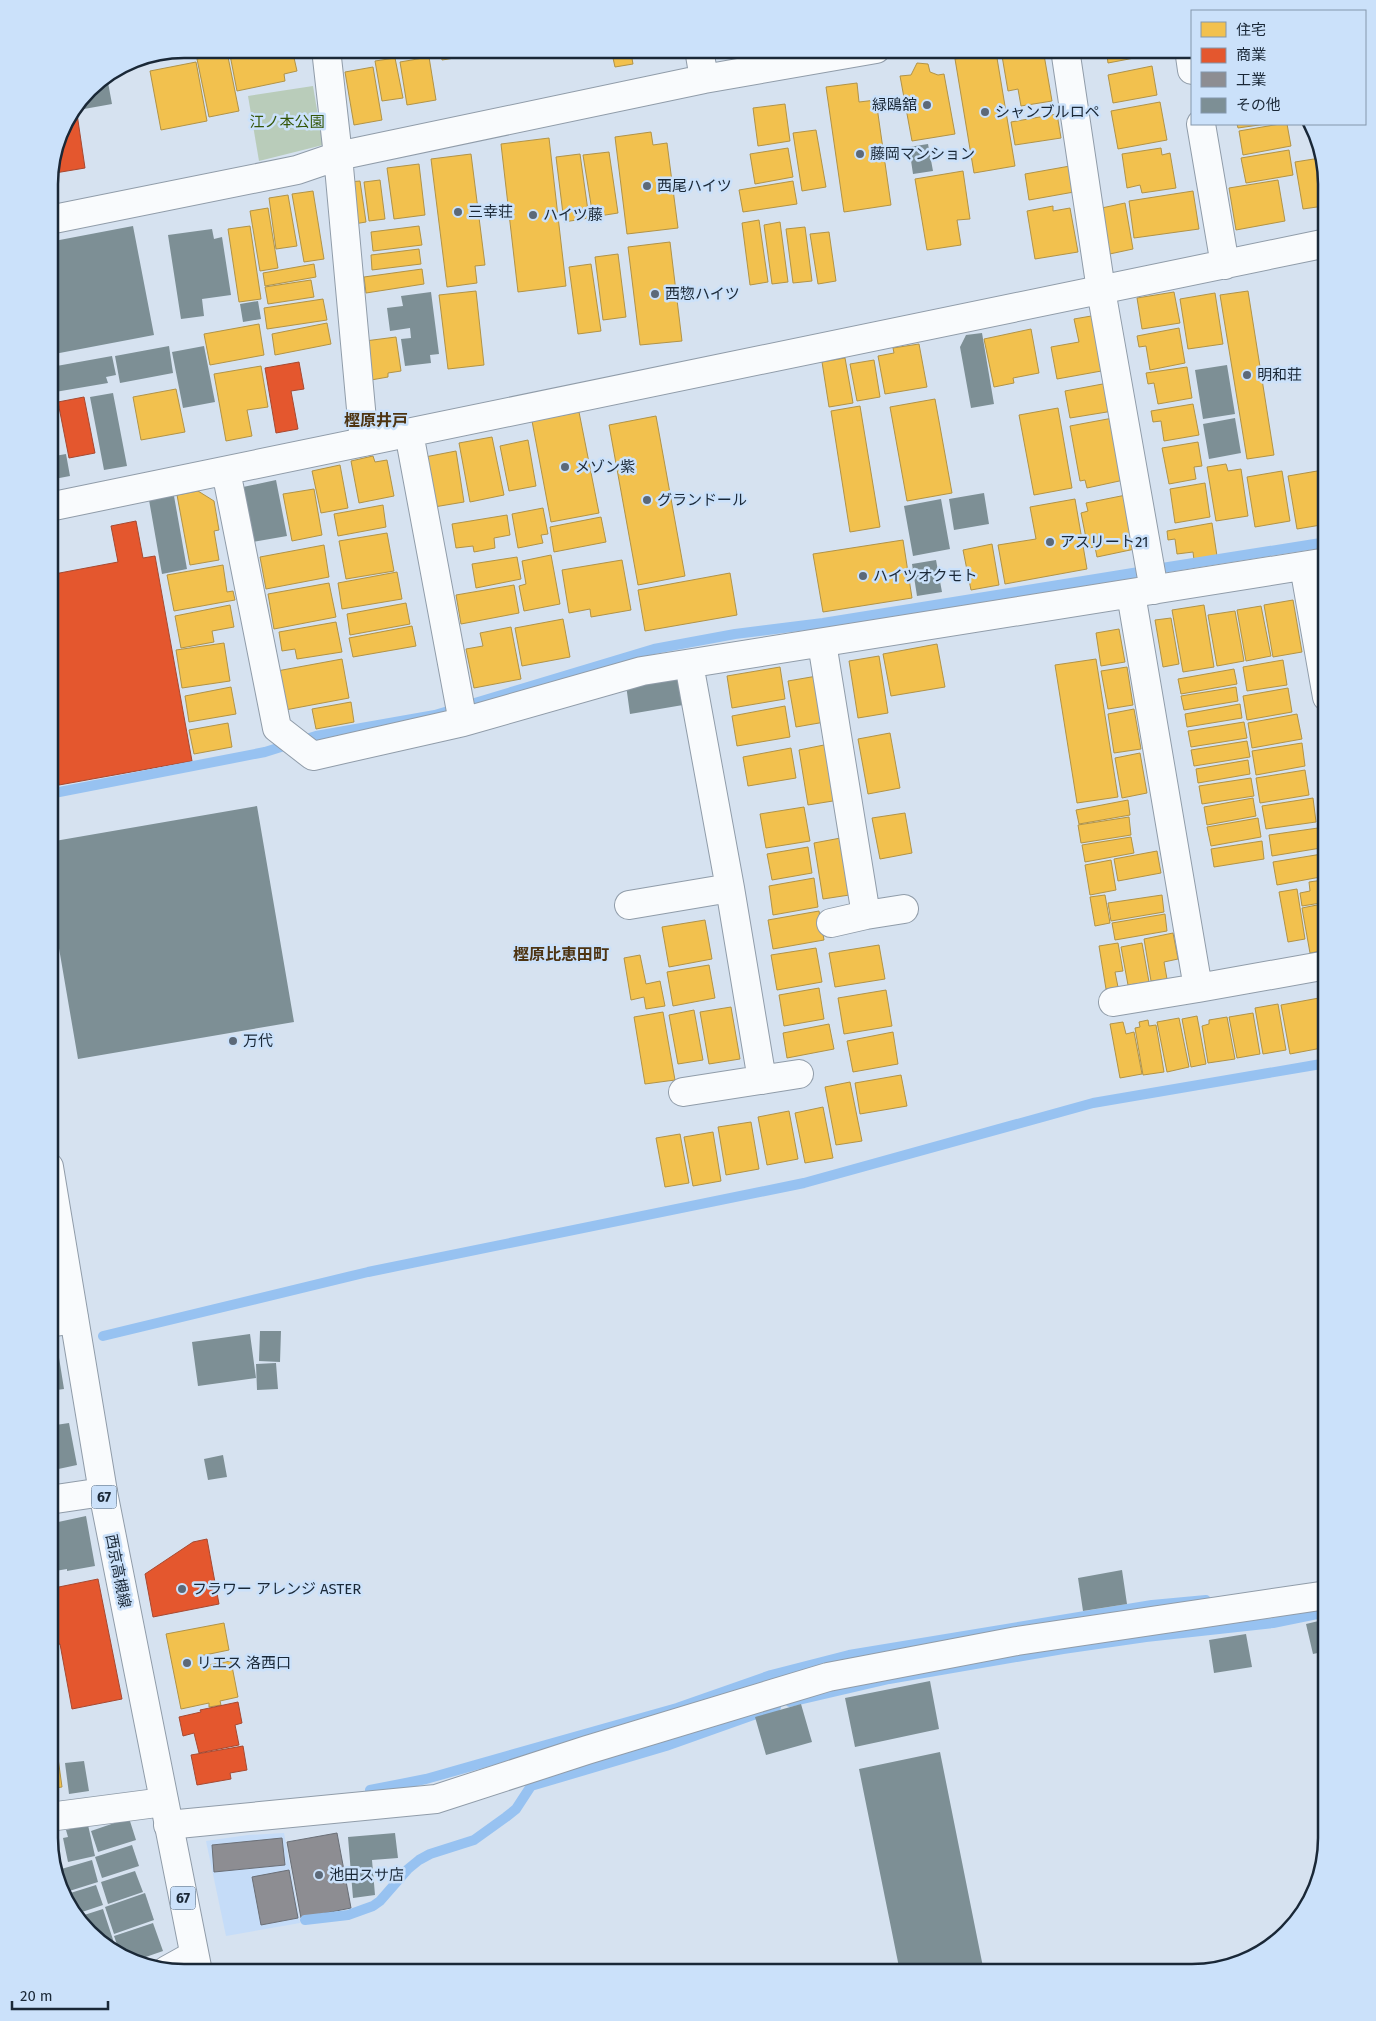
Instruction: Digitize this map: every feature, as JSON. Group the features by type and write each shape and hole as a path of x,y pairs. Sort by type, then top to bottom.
{"street":[{"path":"327,58 338,156 364,442"},
{"path":"700,58 704,79"},
{"path":"58,218 296,170 338,156 704,79 824,58"},
{"path":"1067,58 1198,988"},
{"path":"1201,125 1225,265"},
{"path":"58,505 1318,245"},
{"path":"409,433 463,722"},
{"path":"226,471 277,728 314,756 463,722 642,671 1316,564 1318,588"},
{"path":"822,643 866,915"},
{"path":"689,664 730,888 762,1080"},
{"path":"629,905 730,888"},
{"path":"831,923 904,909"},
{"path":"1113,1002 1318,967"},
{"path":"683,1092 799,1074"},
{"name":"西京高槻線","path":"57,1274 61,1321 103,1492 196,1963"},
{"path":"57,1499 103,1492"},
{"path":"57,1816 166,1813 436,1799 587,1750 828,1677 1017,1641 1318,1596"}],"shaded area":[{"path":"284,1833 300,1923 226,1936 206,1841 248,1835"}],"green space":[{"name":"江ノ本公園","path":"313,86 323,145 259,161 248,96"}],"building: 住宅":[{"path":"228,58 239,111 209,117 197,59"},
{"path":"231,58 294,58 297,71 284,74 285,81 237,91"},
{"path":"395,58 403,98 382,101 375,61"},
{"path":"429,58 436,100 407,105 400,62"},
{"path":"613,58 632,58 633,64 615,67"},
{"name":"シャンブルロペ","path":"997,58 1015,166 974,173 955,59"},
{"path":"1002,58 1045,58 1052,101 1021,106 1018,89 1008,91"},
{"path":"1107,58 1134,58 1108,63"},
{"path":"196,62 207,121 161,130 150,71"},
{"name":"緑鴎舘","path":"917,63 928,64 930,72 938,75 944,74 955,134 912,141 900,76 911,75"},
{"path":"1152,66 1157,95 1113,103 1108,75"},
{"path":"373,67 382,120 354,125 345,72"},
{"name":"藤岡マンション","path":"857,83 859,102 876,100 891,205 844,212 826,87"},
{"path":"1160,102 1167,140 1118,149 1111,111"},
{"path":"785,104 790,141 758,146 753,108"},
{"path":"1057,114 1061,138 1015,145 1011,122"},
{"path":"1237,125 1259,125 1238,128"},
{"path":"1274,125 1287,125 1291,146 1243,155 1239,131"},
{"path":"816,130 826,187 802,191 793,133"},
{"name":"西尾ハイツ","path":"651,132 653,145 667,143 678,228 627,234 615,137"},
{"name":"ハイツ藤","path":"549,138 566,286 518,292 501,144"},
{"path":"788,148 793,177 755,184 750,154"},
{"path":"1161,148 1162,155 1170,153 1176,188 1142,193 1140,185 1127,188 1122,154"},
{"path":"1289,150 1293,175 1246,183 1241,158"},
{"path":"609,152 618,213 593,217 583,155"},
{"name":"三幸荘","path":"471,154 485,265 475,266 477,283 447,287 431,159"},
{"path":"580,154 589,218 564,222 556,157"},
{"path":"1315,159 1318,207 1303,209 1295,162"},
{"path":"419,164 425,215 394,219 387,168"},
{"path":"1070,166 1074,192 1029,200 1025,174"},
{"path":"963,171 970,219 957,220 961,245 927,250 915,179"},
{"path":"380,180 385,219 369,221 364,182"},
{"path":"1278,180 1285,221 1236,230 1229,188"},
{"path":"360,181 366,222 354,224 348,182"},
{"path":"793,181 797,204 743,212 739,190"},
{"path":"313,191 324,259 304,262 292,194"},
{"path":"1193,191 1199,229 1134,238 1129,201"},
{"path":"288,195 297,246 276,249 269,198"},
{"path":"1125,203 1133,249 1105,255 1097,209"},
{"path":"1053,206 1053,211 1070,208 1078,252 1035,259 1027,211"},
{"path":"268,208 278,268 260,271 250,211"},
{"path":"759,220 768,282 750,285 742,223"},
{"path":"780,222 788,282 772,284 764,225"},
{"path":"250,226 261,299 239,302 228,229"},
{"path":"419,226 422,245 373,251 371,232"},
{"path":"805,227 812,281 793,283 786,229"},
{"path":"829,232 836,281 818,284 810,234"},
{"name":"西惣ハイツ","path":"670,242 682,341 640,345 628,247"},
{"path":"419,249 421,264 372,270 371,255"},
{"path":"618,254 626,317 603,320 595,257"},
{"path":"314,264 316,277 265,286 263,273"},
{"path":"591,264 601,331 578,334 569,267"},
{"path":"422,269 424,284 366,293 364,277"},
{"path":"311,280 314,297 268,304 265,287"},
{"path":"476,291 484,365 448,369 439,295"},
{"name":"明和荘","path":"1248,291 1274,455 1247,459 1220,295"},
{"path":"1174,292 1180,323 1142,329 1137,298"},
{"path":"1215,293 1223,344 1188,349 1180,299"},
{"path":"323,299 327,320 267,329 264,308"},
{"path":"1097,315 1107,370 1057,379 1051,347 1079,342 1074,319"},
{"path":"327,323 331,344 275,355 272,334"},
{"path":"259,324 264,355 210,365 204,334"},
{"path":"1179,328 1185,363 1150,370 1146,346 1139,347 1137,336"},
{"path":"1031,329 1039,373 1013,378 1014,383 994,387 984,339"},
{"path":"396,337 401,371 388,373 388,377 371,380 365,341"},
{"path":"919,344 927,387 885,394 878,356 894,353 893,348"},
{"path":"845,358 853,403 829,407 822,362"},
{"path":"874,360 880,397 857,401 850,364"},
{"path":"261,366 268,407 247,410 252,436 226,441 214,374"},
{"path":"1187,367 1192,398 1158,404 1154,383 1148,384 1146,373"},
{"path":"1108,383 1113,411 1070,418 1065,391"},
{"path":"176,389 185,432 141,440 133,397"},
{"path":"935,399 952,493 907,501 890,407"},
{"path":"1193,404 1199,435 1164,441 1161,421 1153,422 1151,411"},
{"path":"860,406 880,527 850,532 831,411"},
{"path":"1058,408 1072,488 1034,495 1019,415"},
{"name":"メゾン紫","path":"579,412 599,513 551,522 532,421"},
{"name":"グランドール","path":"656,416 685,576 638,585 609,425"},
{"path":"1113,418 1124,480 1087,488 1085,480 1080,481 1070,426"},
{"path":"492,437 504,495 470,502 459,443"},
{"path":"528,440 536,486 509,491 500,446"},
{"path":"1198,442 1202,466 1194,467 1196,479 1169,484 1162,448"},
{"path":"456,451 464,502 434,507 425,457"},
{"path":"373,456 375,462 387,460 394,496 359,503 351,461"},
{"path":"1226,464 1228,471 1241,469 1248,516 1216,521 1207,467"},
{"path":"340,465 348,508 321,513 312,471"},
{"path":"1282,471 1290,521 1255,527 1247,477"},
{"path":"1318,471 1318,526 1297,529 1288,476"},
{"path":"1205,483 1210,517 1175,523 1170,489"},
{"path":"314,489 322,535 292,541 283,494"},
{"path":"198,491 214,501 219,530 214,531 219,560 190,565 177,495"},
{"path":"1126,495 1135,549 1097,557 1095,547 1088,548 1081,513 1088,511 1086,503"},
{"name":"アスリート21","path":"1075,499 1087,569 1005,584 998,545 1036,539 1030,507"},
{"path":"383,505 386,527 338,536 334,514"},
{"path":"543,508 548,534 541,535 543,543 518,548 512,514"},
{"path":"507,515 510,535 494,538 495,548 474,552 473,546 456,548 452,524"},
{"path":"601,517 606,542 554,552 550,527"},
{"path":"1212,523 1217,556 1194,560 1193,552 1177,554 1175,539 1168,540 1167,531"},
{"path":"387,533 394,571 346,579 339,541"},
{"name":"ハイツオクモト","path":"903,540 912,598 823,612 813,554"},
{"path":"992,544 999,585 971,590 963,550"},
{"path":"324,545 329,577 266,589 260,557"},
{"path":"551,555 560,604 524,611 519,586 526,584 522,561"},
{"path":"517,557 521,579 476,588 472,564"},
{"path":"622,560 631,610 591,617 590,609 569,613 562,570"},
{"path":"223,565 227,592 233,591 235,600 174,611 167,575"},
{"path":"397,572 402,599 342,609 338,583"},
{"path":"730,573 737,615 645,631 638,590"},
{"path":"329,583 336,617 274,629 268,594"},
{"path":"514,585 519,613 461,624 456,595"},
{"path":"1293,600 1302,652 1273,657 1264,605"},
{"path":"406,603 410,624 350,635 347,614"},
{"path":"230,605 234,627 212,631 214,642 181,648 175,616"},
{"path":"1204,605 1214,667 1183,672 1172,610"},
{"path":"1261,606 1271,656 1246,661 1237,610"},
{"path":"1235,611 1244,661 1217,666 1208,615"},
{"path":"1171,618 1179,664 1163,667 1155,620"},
{"path":"563,619 570,657 522,666 515,628"},
{"path":"336,622 342,652 297,659 295,649 282,651 279,632"},
{"path":"412,626 416,646 353,657 349,638"},
{"path":"511,627 521,679 474,688 466,649 483,646 480,633"},
{"path":"1119,629 1125,662 1101,666 1096,633"},
{"path":"224,643 230,681 182,688 176,650"},
{"path":"937,644 945,687 891,696 883,654"},
{"path":"879,656 888,713 858,718 849,661"},
{"path":"342,659 349,698 285,710 277,671"},
{"path":"1096,659 1118,797 1077,803 1055,665"},
{"path":"1283,660 1287,685 1247,691 1243,667"},
{"path":"780,667 785,699 732,708 727,676"},
{"path":"1127,667 1133,705 1108,709 1101,671"},
{"path":"1234,669 1237,684 1181,694 1178,679"},
{"path":"817,676 825,722 796,727 788,681"},
{"path":"231,687 236,714 189,722 185,696"},
{"path":"1236,687 1238,701 1184,710 1181,696"},
{"path":"1288,688 1292,712 1247,720 1243,696"},
{"path":"351,702 354,722 316,729 312,709"},
{"path":"1240,704 1242,718 1187,727 1185,714"},
{"path":"785,706 790,737 737,746 732,716"},
{"path":"1134,709 1141,749 1114,753 1108,714"},
{"path":"1297,714 1302,739 1252,748 1248,723"},
{"path":"1244,722 1247,738 1191,747 1188,731"},
{"path":"228,723 232,747 194,754 189,730"},
{"path":"890,733 900,788 868,794 858,739"},
{"path":"1247,741 1250,757 1194,766 1191,750"},
{"path":"1302,743 1305,766 1256,775 1252,751"},
{"path":"829,744 839,800 808,805 799,750"},
{"path":"791,748 796,778 748,786 743,757"},
{"path":"1140,753 1147,793 1122,798 1115,758"},
{"path":"1248,760 1250,774 1198,783 1196,769"},
{"path":"1305,770 1309,795 1260,803 1256,778"},
{"path":"1251,778 1254,796 1202,804 1199,786"},
{"path":"1253,798 1256,816 1207,825 1204,807"},
{"path":"1313,798 1316,822 1266,829 1262,806"},
{"path":"1128,800 1130,815 1079,824 1076,810"},
{"path":"804,807 810,841 766,848 760,814"},
{"path":"905,813 912,853 880,859 872,818"},
{"path":"1129,817 1131,835 1081,843 1078,825"},
{"path":"1258,818 1261,837 1211,846 1207,827"},
{"path":"1318,828 1318,848 1272,856 1269,835"},
{"path":"846,837 856,894 823,899 814,843"},
{"path":"1131,837 1134,853 1085,862 1082,845"},
{"path":"1262,841 1264,859 1214,867 1211,849"},
{"path":"808,847 812,873 772,880 767,854"},
{"path":"1157,851 1161,873 1118,881 1114,859"},
{"path":"1318,855 1318,877 1277,885 1273,862"},
{"path":"1111,860 1116,890 1090,895 1085,865"},
{"path":"814,878 818,907 773,915 769,886"},
{"path":"1318,881 1318,903 1302,906 1300,893 1310,891 1309,882"},
{"path":"1297,889 1305,939 1288,942 1279,892"},
{"path":"1105,895 1110,923 1095,926 1090,897"},
{"path":"1162,895 1164,912 1111,921 1108,903"},
{"path":"1318,905 1318,952 1310,953 1302,908"},
{"path":"819,911 824,940 773,949 768,920"},
{"path":"1165,914 1167,931 1115,940 1112,923"},
{"path":"705,920 712,959 669,967 662,927"},
{"path":"1173,933 1178,959 1164,962 1167,979 1151,981 1144,939"},
{"path":"1118,943 1123,971 1115,972 1118,987 1106,989 1099,946"},
{"path":"1142,943 1149,982 1128,985 1121,947"},
{"path":"879,945 885,979 835,987 829,953"},
{"path":"816,948 822,982 777,990 771,955"},
{"path":"640,955 646,984 660,981 665,1006 646,1009 644,997 631,1000 624,958"},
{"path":"709,965 715,998 673,1006 667,972"},
{"path":"819,988 824,1019 784,1026 779,995"},
{"path":"886,990 892,1026 844,1034 838,998"},
{"path":"1318,998 1318,1049 1290,1054 1281,1005"},
{"path":"1278,1004 1286,1050 1263,1054 1255,1008"},
{"path":"731,1007 740,1059 709,1064 700,1012"},
{"path":"694,1010 703,1060 678,1064 669,1015"},
{"path":"663,1012 675,1080 645,1084 634,1017"},
{"path":"1253,1013 1260,1054 1237,1058 1229,1017"},
{"path":"1197,1016 1206,1064 1191,1067 1182,1019"},
{"path":"1227,1017 1235,1059 1208,1063 1202,1026 1209,1024 1209,1020"},
{"path":"1179,1018 1189,1067 1167,1072 1157,1022"},
{"path":"1148,1020 1149,1026 1156,1025 1164,1072 1143,1075 1135,1028 1140,1027 1139,1022"},
{"path":"1123,1022 1126,1034 1134,1032 1142,1074 1120,1078 1110,1024"},
{"path":"829,1024 834,1049 787,1058 783,1033"},
{"path":"893,1032 898,1064 853,1072 847,1041"},
{"path":"901,1075 907,1106 860,1114 855,1083"},
{"path":"850,1082 862,1141 836,1145 825,1087"},
{"path":"823,1107 833,1158 805,1163 795,1113"},
{"path":"789,1111 798,1159 767,1165 758,1117"},
{"path":"751,1122 759,1169 726,1175 718,1127"},
{"path":"713,1132 721,1181 693,1186 684,1137"},
{"path":"680,1134 689,1183 665,1187 656,1138"},
{"name":"リエス 洛西口","path":"224,1623 229,1650 200,1656 202,1666 231,1661 238,1697 220,1701 221,1705 209,1707 209,1703 181,1709 166,1634"},
{"path":"57,1751 62,1787 57,1788"}],"building: 商業":[{"path":"77,116 85,168 58,172 67,135"},
{"path":"299,362 304,389 291,391 298,429 276,433 265,368"},
{"path":"84,397 95,453 69,458 58,402"},
{"path":"136,521 143,558 155,556 192,761 59,785 58,573 118,562 111,526"},
{"name":"フラワー アレンジ ASTER","path":"207,1539 219,1604 153,1617 145,1574 193,1542"},
{"path":"98,1579 122,1699 72,1709 60,1644 57,1644 57,1587"},
{"path":"238,1702 242,1723 235,1725 239,1745 199,1753 194,1733 183,1736 179,1717 201,1712 200,1710"},
{"path":"243,1746 247,1770 230,1773 231,1779 197,1785 191,1755"}],"building: 工業":[{"name":"池田スサ店","path":"337,1833 351,1908 301,1918 287,1842"},
{"path":"282,1838 285,1865 214,1872 212,1845"},
{"path":"289,1870 298,1918 261,1925 252,1877"}],"building: その他":[{"path":"108,83 112,104 84,109 94,94"},
{"path":"928,144 933,171 913,174 909,147"},
{"path":"133,226 154,335 58,353 58,240"},
{"path":"212,229 214,239 222,237 231,295 202,299 204,316 181,319 168,235"},
{"path":"431,292 439,354 430,355 431,363 405,366 401,339 411,338 410,328 390,331 387,308 403,306 401,296"},
{"path":"258,301 261,319 243,322 240,304"},
{"path":"982,333 994,404 971,408 960,347 966,335"},
{"path":"169,346 173,373 120,383 115,356"},
{"path":"204,346 215,402 183,408 172,352"},
{"path":"112,356 116,375 106,377 108,383 58,392 58,366"},
{"path":"1227,365 1235,414 1203,419 1195,370"},
{"path":"113,393 127,466 104,470 90,397"},
{"path":"1235,418 1241,453 1209,459 1203,424"},
{"path":"66,454 70,476 58,478 58,455"},
{"path":"276,480 287,536 253,542 243,487"},
{"path":"984,493 989,524 954,530 949,499"},
{"path":"174,496 187,569 162,574 149,500"},
{"path":"941,499 950,549 913,556 904,506"},
{"path":"936,560 942,592 917,596 912,564"},
{"path":"678,676 683,705 630,714 626,685"},
{"path":"257,806 294,1022 78,1059 58,940 58,841"},
{"path":"260,1331 281,1331 280,1362 259,1361"},
{"path":"250,1334 256,1378 198,1386 192,1342"},
{"path":"57,1347 64,1389 57,1390"},
{"path":"276,1363 278,1389 257,1390 256,1364"},
{"path":"69,1423 77,1465 57,1469 57,1425"},
{"path":"223,1455 227,1477 208,1480 204,1459"},
{"path":"86,1516 95,1566 67,1571 67,1569 57,1571 57,1522"},
{"path":"1122,1570 1127,1604 1083,1611 1078,1578"},
{"path":"1318,1621 1318,1653 1313,1654 1306,1624"},
{"path":"1246,1634 1252,1667 1214,1673 1209,1640"},
{"path":"930,1681 939,1729 855,1747 845,1698"},
{"path":"801,1704 812,1742 766,1755 755,1717"},
{"path":"940,1752 982,1964 898,1964 859,1769"},
{"path":"84,1761 89,1791 69,1794 65,1763"},
{"path":"129,1818 136,1840 98,1852 91,1831"},
{"path":"88,1825 95,1856 68,1862 63,1838 68,1837 66,1830"},
{"path":"395,1833 398,1858 372,1860 375,1895 353,1898 348,1837"},
{"path":"132,1845 139,1866 102,1878 95,1857"},
{"path":"92,1860 98,1882 69,1891 62,1869"},
{"path":"135,1871 143,1892 108,1904 101,1882"},
{"path":"96,1885 103,1905 82,1912 70,1893"},
{"path":"145,1893 154,1920 114,1934 105,1907"},
{"path":"103,1909 114,1942 94,1927 85,1915"},
{"path":"153,1923 163,1951 143,1957 117,1944 114,1936"}],"waterway":[{"path":"1162,568 1318,543"},
{"path":"58,792 265,752 316,736 435,715 654,649 735,634 823,623 1139,572"},
{"path":"103,1336 368,1272 804,1183 1093,1103 1318,1065"},
{"path":"370,1790 426,1779 677,1708 771,1675 849,1655 1152,1605 1206,1600"},
{"path":"790,1702 889,1679 1063,1649 1146,1637 1273,1623 1318,1614"},
{"path":"305,1920 348,1915 373,1906 419,1860 430,1854 474,1840 506,1817 516,1809 531,1786 666,1746 776,1707"}],"place":[{"name":"緑鴎舘","path":"927,105"},
{"name":"シャンブルロペ","path":"985,112"},
{"name":"藤岡マンション","path":"860,154"},
{"name":"西尾ハイツ","path":"647,186"},
{"name":"三幸荘","path":"458,212"},
{"name":"ハイツ藤","path":"533,215"},
{"name":"西惣ハイツ","path":"655,294"},
{"name":"明和荘","path":"1247,375"},
{"name":"メゾン紫","path":"565,467"},
{"name":"グランドール","path":"647,500"},
{"name":"アスリート21","path":"1050,542"},
{"name":"ハイツオクモト","path":"863,576"},
{"name":"万代","path":"233,1041"},
{"name":"フラワー アレンジ ASTER","path":"182,1589"},
{"name":"リエス 洛西口","path":"187,1663"},
{"name":"池田スサ店","path":"319,1875"}],"district":[{"name":"樫原井戸","path":"376,420"},
{"name":"樫原比恵田町","path":"561,954"}]}
